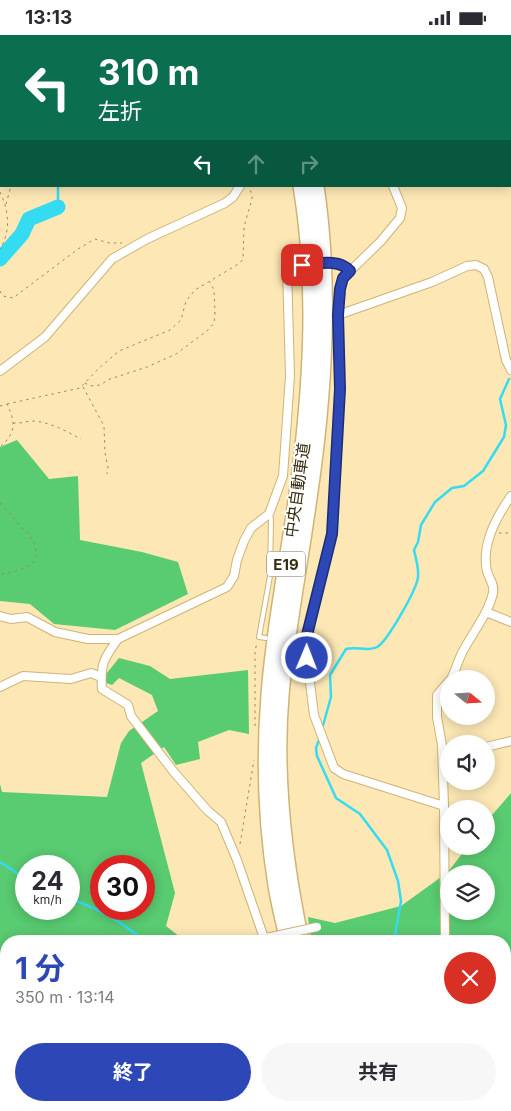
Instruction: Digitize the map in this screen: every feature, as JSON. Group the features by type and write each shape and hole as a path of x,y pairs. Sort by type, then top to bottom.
{"highway":[{"name":"中央自動車道","path":"287,935 276,885 270,837 267,741 274,644 297,495 309,381 310,282 301,187"},
{"name":"中央自動車道","path":"300,935 289,882 283,835 280,742 281,697 286,647 310,497 322,382 324,334 323,273 316,187"}],"street":[{"path":"0,371 45,337 112,259 138,244 225,203 233,197 239,187"},
{"path":"393,187 402,208 400,218 342,282 338,315 340,389 332,534 305,643 314,715 334,768 440,805"},
{"path":"0,616 10,619 27,617 55,632 88,639 118,639 227,587 234,576 237,560 244,541 251,528 269,514 283,476 290,376 287,267 332,263 341,264 350,271"},
{"path":"338,315 432,282 467,266 476,265 484,269 488,277 506,360 511,369"},
{"path":"454,670 462,652 486,612 493,587 487,571 486,560 492,531 511,496"},
{"path":"486,612 511,622"},
{"path":"118,639 101,670 102,689 128,705 131,716 173,771 207,810 221,822 263,935"},
{"path":"0,687 23,676 71,679 91,673 101,677"},
{"path":"440,692 437,695 437,717 442,735"},
{"path":"495,745 511,741"},
{"path":"444,855 445,935"},
{"path":"280,935 317,927"}],"lane":[{"path":"266,638 259,637 270,576 271,519 269,514"},
{"path":"296,642 305,643"}],"path":[{"path":"0,249 8,229 6,204 11,187"},
{"path":"0,406 80,389 98,369 119,351 170,330 181,320 189,297 200,285 240,263 243,259 244,227 252,199 248,187"},
{"path":"0,192 6,204"},
{"path":"0,291 3,297 13,298 78,249 96,239 109,243 138,244"},
{"path":"85,383 90,386 100,385 110,379 147,367 176,354 208,330 214,323 215,315 214,290 210,281"},
{"path":"82,387 103,421 107,474"},
{"path":"0,447 9,439 13,424 13,416 7,404"},
{"path":"13,424 31,421 43,423 60,428 81,439"},
{"path":"0,503 35,543 36,555 32,563 26,567 16,572 0,574"},
{"path":"492,531 511,533"},
{"path":"255,726 255,652 259,637"},
{"path":"237,861 254,759"}],"green space":[{"path":"17,440 49,479 78,476 80,540 142,552 178,562 188,594 115,630 54,624 30,604 0,601 0,447"},
{"path":"119,658 150,666 170,679 248,670 249,734 229,730 198,742 200,759 176,765 164,747 141,763 175,893 166,926 177,935 0,935 0,784 2,792 107,797 121,743 129,731 158,711 152,695 119,678 112,685 106,683 106,674"},
{"path":"511,793 511,935 310,935 308,917 335,923 401,906 440,878 440,920 495,920 495,865 453,865 461,855 495,855 495,812"}],"waterway":[{"path":"58,187 58,207"},
{"path":"0,259 22,234 29,219 58,207"},
{"path":"322,729 331,697 330,675 346,649 370,649 377,647 394,626 407,603 418,577 414,550 418,542 421,525 435,502 452,488 464,486 483,471 504,437 506,425 500,399 509,379"},
{"path":"320,737 316,748 317,756 336,798 360,814 387,850 398,881 401,901 395,935"},
{"path":"0,862 15,872"},
{"path":"80,903 109,916 136,935"}],"route":[{"path":"302,265 341,264 350,271 343,278 340,289 338,315 340,389 332,534 305,643 307,658"}]}
